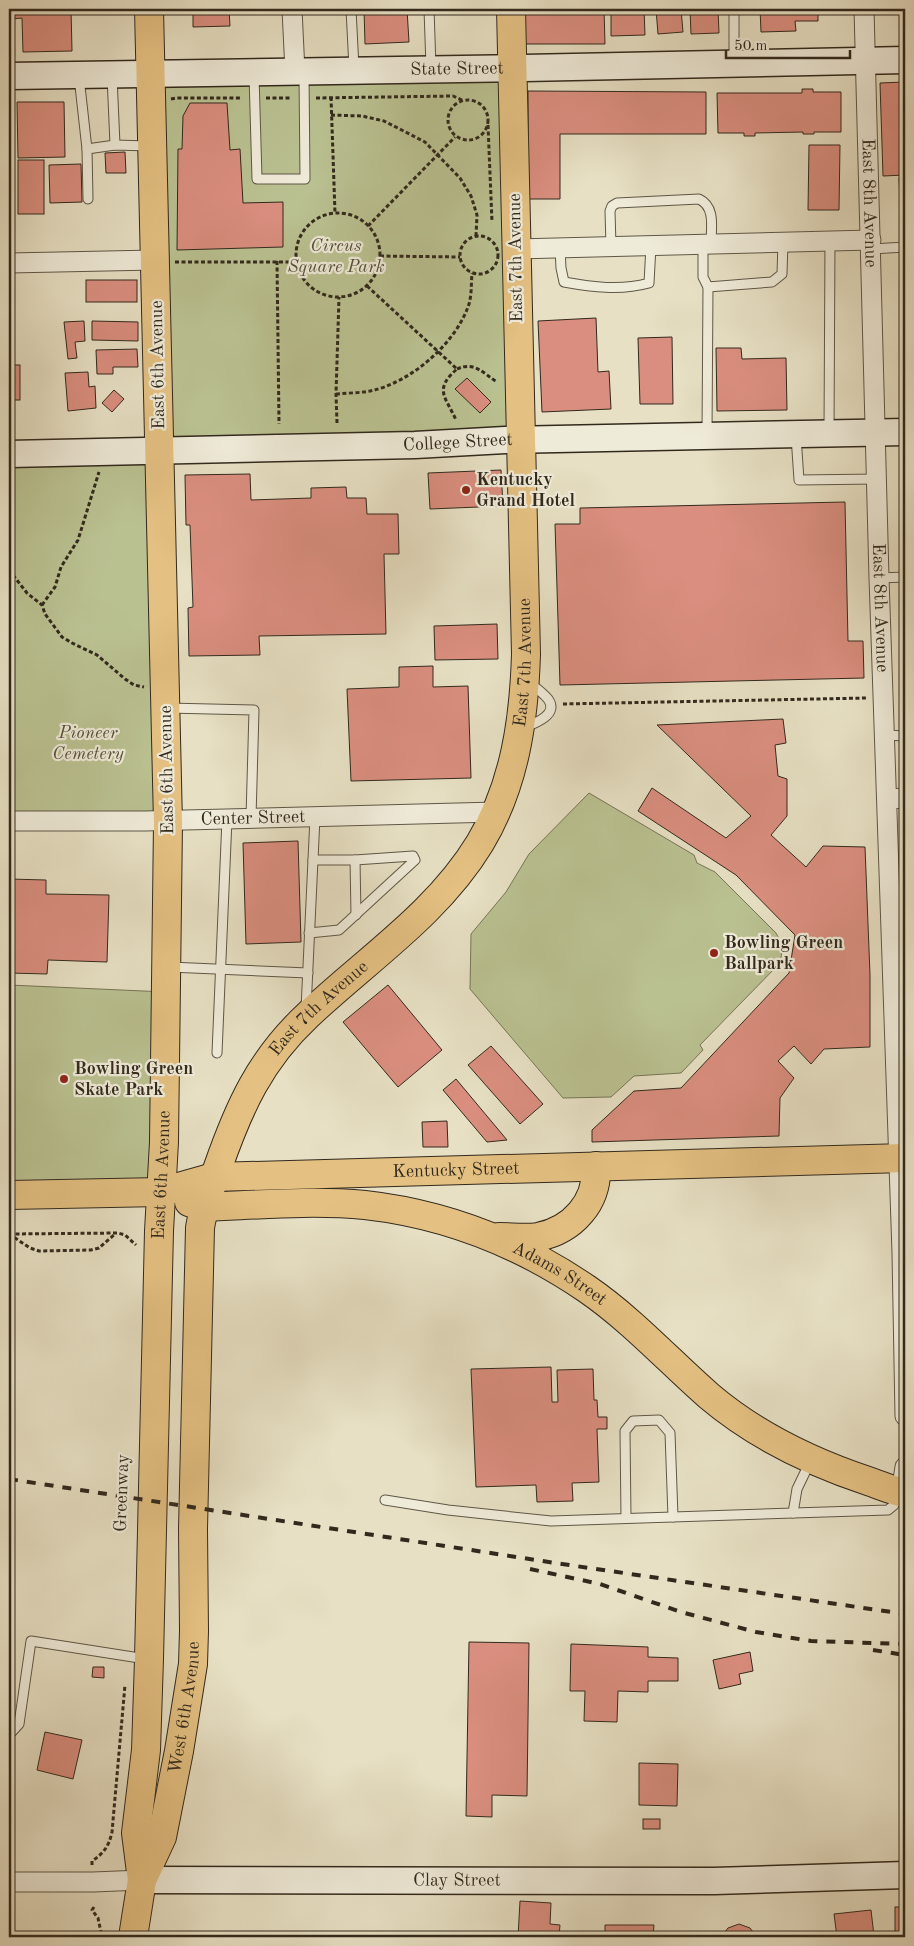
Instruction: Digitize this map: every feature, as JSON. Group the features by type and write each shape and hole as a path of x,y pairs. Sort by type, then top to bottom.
{"main road":[{"name":"East 6th Avenue","path":"149,9 153,146 163,261 160,450 168,820 152,1532"},
{"name":"East 7th Avenue","path":"203,1208 238,1113 255,1078 277,1048 306,1017 423,914 451,884 480,843 496,812 514,762 521,729 525,678 521,440 505,246 512,68 511,9"},
{"name":"Kentucky Street","path":"9,1195 161,1192 214,1177 902,1158"},
{"path":"490,1236 536,1237 551,1233 565,1226 590,1201 597,1181 596,1166"},
{"name":"Adams Street","path":"161,1192 203,1208 298,1203 364,1205 412,1213 453,1223 490,1236 537,1258 588,1290 632,1325 710,1396 741,1420 773,1440 834,1470 904,1484"},
{"name":"West 6th Avenue","path":"142,1880 162,1837 179,1751 193,1664 193,1529 200,1228 203,1208"},
{"name":"West 6th Avenue","path":"134,1937 142,1880 136,1833 146,1750 138,1658 152,1532"}],"street":[{"path":"292,9 300,72"},
{"name":"East 8th Avenue","path":"864,9 872,244 879,578 886,735 896,798 896,968 902,1158 905,1416"},
{"name":"State Street","path":"9,76 431,70 905,60"},
{"path":"505,246 560,248 830,241 872,244"},
{"path":"9,263 163,261"},
{"name":"College Street","path":"9,454 905,432"},
{"name":"Center Street","path":"9,822 496,812"},
{"name":"Clay Street","path":"9,1882 142,1880 714,1881 905,1875"}],"lane":[{"path":"351,9 354,71"},
{"path":"429,9 431,70"},
{"path":"734,9 734,63"},
{"path":"254,72 257,179 305,179 300,72"},
{"path":"112,74 115,146"},
{"path":"78,75 87,149 88,199"},
{"path":"87,149 115,146 153,146"},
{"path":"611,246 610,211 616,203 699,199 710,208 703,277 708,287 706,437"},
{"path":"829,435 830,241"},
{"path":"708,287 772,282 782,274 783,242"},
{"path":"872,244 905,247"},
{"path":"560,248 564,282 599,288 638,287 649,284 651,246"},
{"path":"796,435 799,480 877,479"},
{"path":"879,578 905,577"},
{"path":"166,708 254,710 251,818"},
{"path":"886,735 905,736"},
{"path":"306,1017 315,816"},
{"path":"217,1053 227,819"},
{"path":"309,933 340,930 415,860 412,856 355,860 313,860"},
{"path":"355,860 356,915"},
{"path":"166,967 308,973"},
{"path":"626,1518 625,1431 633,1421 659,1420 670,1433 673,1517"},
{"path":"793,1514 797,1489 811,1460"},
{"path":"385,1500 448,1510 551,1521 793,1514 888,1510 894,1505 904,1484"},
{"path":"9,1735 19,1724 31,1641 138,1658"}],"path":[{"path":"330,97 335,213"},
{"path":"488,124 481,136 475,139 462,140 456,137 448,126 447,120 451,108 462,100 469,99 481,105 488,117 492,222"},
{"path":"331,115 362,116 384,121 425,142 460,178 471,196 477,216 476,236"},
{"path":"368,226 456,137"},
{"path":"335,213 347,214 358,218 368,226 375,235 379,245 380,256 379,267 367,286 359,292 340,298 327,296 316,291 300,273 296,262 296,248 301,235 310,224 322,217 335,213"},
{"path":"493,232 505,246"},
{"path":"476,236 488,238 505,246 498,254 495,266 484,273 472,272 464,266 460,257 462,246 470,238 476,236"},
{"path":"380,256 460,257"},
{"path":"163,261 296,262"},
{"path":"277,261 279,424"},
{"path":"336,394 371,391 394,382 416,370 438,352 456,330 469,306 472,272"},
{"path":"367,286 457,370"},
{"path":"337,422 336,394 340,298"},
{"path":"456,420 442,394 444,383 457,370 463,366 476,367 497,382"},
{"path":"42,605 55,587 65,560 78,540 99,468"},
{"path":"9,570 27,593 42,605 45,614 62,637 72,644 91,650 129,682 148,687"},
{"path":"562,704 869,698"},
{"path":"9,1234 30,1248 39,1251 99,1248 115,1233"},
{"path":"9,1234 115,1233 131,1239 138,1250"},
{"path":"92,1866 92,1861 101,1855 109,1845 112,1832 138,1658"},
{"path":"94,1907 92,1910 98,1918 102,1937"}],"green space":[{"name":"Circus Square Park","path":"512,68 521,440 161,450 168,823 9,822 9,452 160,450 151,73"},
{"path":"589,793 694,855 697,863 715,872 776,933 782,951 779,964 700,1045 703,1050 681,1073 634,1076 611,1097 563,1098 470,989 471,934 506,892 529,854"},
{"path":"9,985 166,992 161,1192 9,1194"}],"building":[{"path":"11,9 71,9 72,51 23,52 22,18 12,19"},
{"path":"193,9 229,9 230,26 193,27"},
{"path":"364,9 407,9 409,42 365,44"},
{"path":"517,9 604,9 605,44 518,44"},
{"path":"611,9 644,9 645,35 611,36"},
{"path":"656,9 681,9 683,32 658,34"},
{"path":"690,9 718,9 719,33 691,34"},
{"path":"760,9 818,9 818,21 795,21 796,31 761,32"},
{"path":"905,82 905,175 883,176 880,83"},
{"path":"802,89 813,89 813,92 841,92 841,132 814,132 814,134 803,134 803,132 755,133 755,136 744,136 744,133 718,133 717,93 802,93"},
{"path":"528,91 706,92 706,134 560,134 560,199 528,199"},
{"path":"17,102 64,102 65,157 18,158"},
{"path":"190,103 227,103 230,150 240,149 243,203 283,202 283,247 177,250 178,149 182,149 183,116"},
{"path":"809,145 840,145 839,210 808,210"},
{"path":"125,152 126,173 106,173 105,153"},
{"path":"18,160 44,160 44,214 18,214"},
{"path":"81,164 82,202 50,203 49,165"},
{"path":"899,178 905,178 905,238 902,238"},
{"path":"86,280 137,280 137,302 86,302"},
{"path":"596,318 598,372 609,371 611,409 542,412 538,321"},
{"path":"84,321 85,341 75,342 77,358 68,359 64,322"},
{"path":"92,321 138,322 138,341 92,340"},
{"path":"672,337 673,404 640,404 638,338"},
{"path":"716,348 741,348 742,359 786,358 787,410 717,411"},
{"path":"137,349 138,367 113,367 113,374 97,374 96,350"},
{"path":"9,365 20,365 20,400 9,400"},
{"path":"88,372 89,387 95,386 96,408 68,411 65,373"},
{"path":"467,378 491,402 480,413 455,389"},
{"path":"114,390 124,399 112,412 102,403"},
{"name":"Kentucky Grand Hotel","path":"501,470 503,506 430,509 428,473"},
{"path":"250,474 251,500 311,498 311,488 346,487 347,498 366,498 367,514 398,514 399,554 384,554 386,634 259,636 260,655 189,656 188,608 193,607 190,525 186,525 185,475"},
{"path":"845,502 848,641 863,641 864,678 560,685 555,524 580,524 580,508"},
{"path":"497,624 498,659 435,660 434,626"},
{"path":"433,666 433,687 468,686 471,778 351,781 347,689 399,687 399,667"},
{"path":"783,719 786,743 775,745 778,776 787,779 787,816 771,835 806,867 823,846 865,847 870,975 870,1047 824,1049 811,1064 794,1046 778,1061 794,1078 780,1098 779,1136 592,1142 592,1130 634,1091 681,1088 789,973 795,935 736,875 638,811 652,788 726,838 751,816 657,725"},
{"path":"298,841 301,942 246,944 243,843"},
{"path":"9,879 46,880 46,894 109,895 107,962 48,960 47,974 9,973"},
{"path":"388,985 442,1050 398,1087 343,1022"},
{"path":"491,1046 543,1104 520,1124 468,1065"},
{"path":"456,1079 507,1140 487,1142 443,1090"},
{"path":"447,1121 448,1147 423,1147 422,1122"},
{"path":"551,1367 552,1402 558,1402 557,1370 593,1369 594,1400 597,1400 598,1417 607,1417 607,1429 597,1429 599,1482 572,1483 573,1501 537,1502 536,1485 476,1487 471,1369"},
{"path":"469,1642 529,1643 527,1796 492,1795 492,1817 466,1816"},
{"path":"571,1644 648,1647 648,1657 678,1658 678,1681 648,1681 648,1692 618,1691 617,1722 584,1721 585,1691 570,1691"},
{"path":"9,1648 14,1649 9,1678"},
{"path":"750,1652 753,1671 739,1674 741,1684 719,1689 713,1660"},
{"path":"93,1667 104,1667 104,1678 92,1677"},
{"path":"45,1732 82,1740 73,1779 37,1770"},
{"path":"639,1763 678,1764 677,1806 639,1805"},
{"path":"643,1819 660,1819 660,1829 643,1829"},
{"path":"520,1901 551,1903 550,1924 560,1925 559,1937 518,1937"},
{"path":"895,1907 905,1907 905,1937 895,1937"},
{"path":"871,1910 874,1936 837,1937 834,1914"},
{"path":"739,1924 750,1928 757,1937 721,1937 728,1928"},
{"path":"605,1925 654,1925 653,1937 605,1937"}],"railway":[{"path":"9,1479 562,1564 905,1614"},
{"path":"530,1569 600,1584 681,1612 756,1632 811,1641 905,1644"},
{"path":"873,1650 905,1655"}],"place":[{"name":"Kentucky Grand Hotel","path":"466,490"},
{"name":"Bowling Green Ballpark","path":"714,953"},
{"name":"Bowling Green Skate Park","path":"64,1079"}],"park label":[{"name":"Pioneer Cemetery","path":"88,743"}]}
